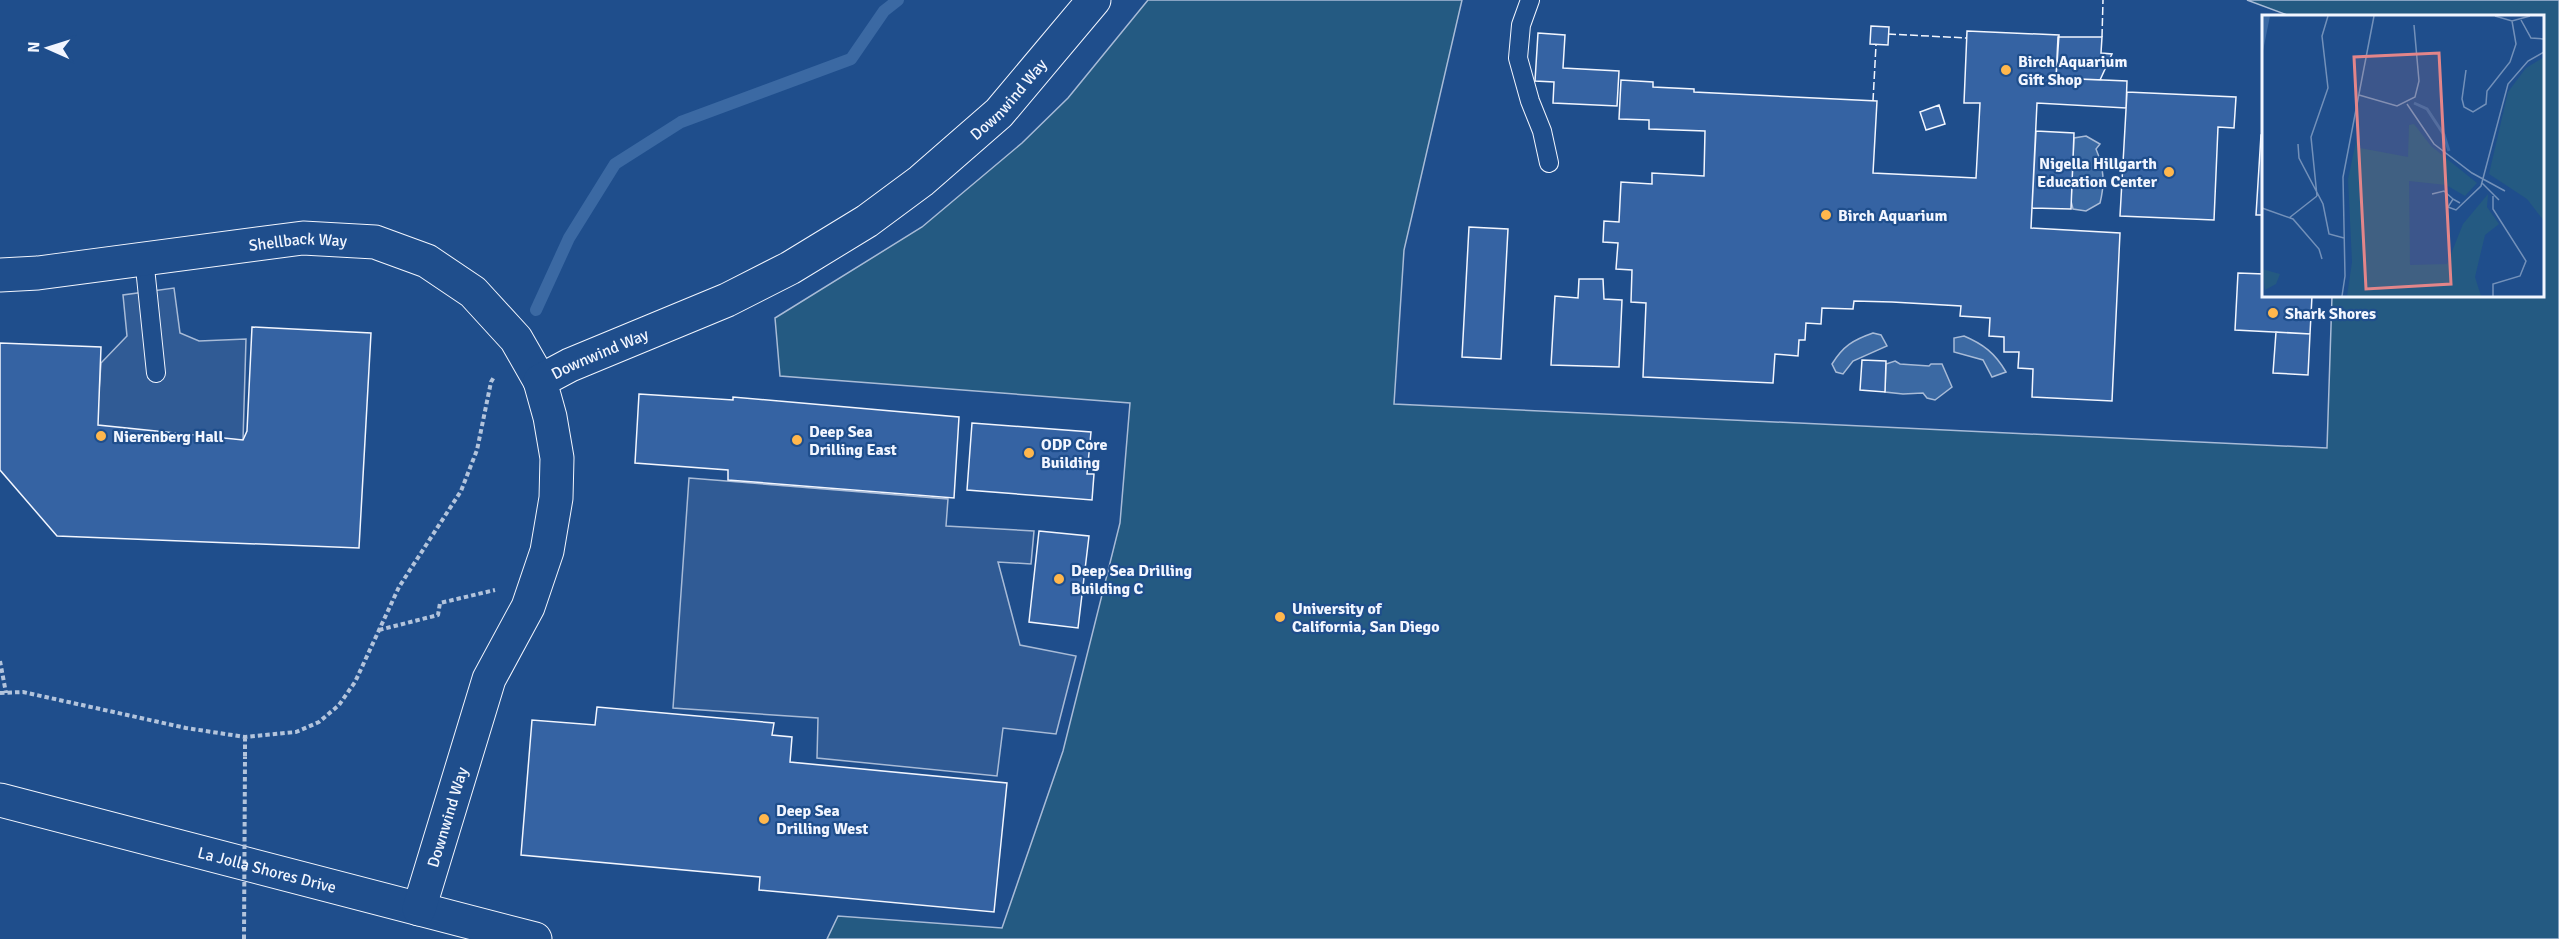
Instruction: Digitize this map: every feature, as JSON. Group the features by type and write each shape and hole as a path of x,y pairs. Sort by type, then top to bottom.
{"street":[{"name":"Downwind Way","path":"419,909 489,679 528,607 548,551 556,498 557,458 550,417 540,381 570,365 728,300 790,268 867,221 921,181 999,113 1094,0"},
{"name":"Shellback Way","path":"0,275 38,273 303,238 375,242 427,261 473,292 516,339 540,381"},
{"name":"La Jolla Shores Drive","path":"0,800 535,939"}],"lane":[{"path":"1530,0 1521,25 1518,58 1530,101 1542,131 1549,163"},
{"path":"144,258 156,373"}],"path":[{"path":"0,693 23,692 186,728 245,737 296,732 319,722 339,705 355,682 399,586 461,491 477,450 491,382 496,375"},
{"path":"378,630 438,615 440,603 493,589"},
{"path":"0,661 6,693"},
{"path":"244,939 245,737"}],"shaded area":[{"path":"1148,0 1462,0 1404,250 1394,404 2327,448 2332,297 2544,297 2544,15 2287,15 2247,0 2559,0 2559,939 827,939 838,916 1002,928 1063,751 1120,523 1130,403 780,376 775,318 922,227 1022,143 1068,98"},
{"path":"2086,136 2100,144 2096,149 2101,163 2103,189 2100,203 2086,211 2073,209 2071,201 2074,138"},
{"path":"174,288 180,333 199,341 246,339 243,440 96,434 101,363 127,336 123,295"},
{"path":"1873,333 1881,335 1887,346 1853,361 1843,374 1836,372 1832,364 1840,353 1854,341"},
{"path":"1964,336 1988,350 2006,372 1992,377 1983,360 1954,352 1954,338"},
{"path":"1895,361 1900,364 1929,366 1942,364 1952,387 1935,400 1927,398 1923,393 1885,392 1886,364"},
{"path":"689,478 948,499 946,526 1034,531 1031,564 998,562 1020,645 1076,656 1056,734 1003,728 997,776 817,758 818,718 673,708"}],"building":[{"path":"1871,26 1889,27 1888,45 1870,44"},
{"name":"Birch Aquarium","path":"1967,31 2059,35 2056,78 2127,81 2126,108 2037,103 2031,228 2120,233 2112,401 2032,397 2033,369 2018,368 2019,352 2004,352 2004,337 1989,336 1990,318 1960,316 1961,306 1892,302 1854,301 1853,309 1822,308 1821,324 1806,323 1805,340 1799,340 1798,356 1775,354 1773,383 1643,377 1646,303 1631,302 1632,270 1616,269 1618,243 1603,242 1604,221 1619,222 1621,182 1652,184 1652,173 1704,176 1705,131 1649,129 1649,120 1619,119 1621,80 1653,82 1653,87 1694,89 1694,92 1877,101 1873,173 1976,178 1980,103 1964,103"},
{"path":"1538,33 1565,35 1563,68 1619,71 1617,106 1553,103 1554,82 1535,81"},
{"path":"2058,37 2102,37 2101,53 2112,54 2100,80 2056,78"},
{"name":"Nigella Hillgarth Education Center","path":"2127,92 2236,97 2234,128 2218,127 2214,220 2120,216"},
{"path":"1939,105 1945,124 1926,130 1920,112"},
{"path":"2036,131 2074,133 2071,209 2032,208"},
{"path":"2261,135 2262,135 2262,215 2256,215"},
{"path":"1469,227 1508,229 1501,359 1462,357"},
{"name":"Shark Shores","path":"2238,273 2262,274 2262,297 2312,297 2310,334 2235,330"},
{"path":"1579,279 1603,279 1604,299 1622,300 1619,367 1551,365 1555,296 1578,298"},
{"name":"Nierenberg Hall","path":"252,327 371,333 359,548 57,536 0,470 0,343 101,347 98,425 243,440 247,431"},
{"path":"2276,332 2310,334 2308,375 2273,373"},
{"path":"1862,360 1886,361 1885,392 1860,390"},
{"name":"Deep Sea Drilling East","path":"639,394 733,400 733,397 959,417 954,498 728,480 728,470 635,463"},
{"name":"ODP Core Building","path":"972,423 1091,432 1087,474 1094,474 1092,500 967,490"},
{"name":"Deep Sea Drilling Building C","path":"1039,531 1089,536 1078,628 1029,622"},
{"name":"Deep Sea Drilling West","path":"597,707 774,723 772,735 792,737 790,762 1007,783 994,912 759,890 760,877 521,855 532,720 595,725"}],"waterway":[{"path":"536,310 569,238 615,164 681,122 851,59 884,11 898,0"}],"fence":[{"path":"2102,37 2103,0"},
{"path":"1888,34 1967,38"},
{"path":"1873,101 1876,45"}],"place":[{"name":"Birch Aquarium Gift Shop","path":"2006,70"},
{"name":"Nigella Hillgarth Education Center","path":"2169,172"},
{"name":"Birch Aquarium","path":"1826,215"},
{"name":"Shark Shores","path":"2273,313"},
{"name":"Nierenberg Hall","path":"101,436"},
{"name":"Deep Sea Drilling East","path":"797,440"},
{"name":"ODP Core Building","path":"1029,453"},
{"name":"Deep Sea Drilling Building C","path":"1059,579"},
{"name":"University of California, San Diego","path":"1280,617"},
{"name":"Deep Sea Drilling West","path":"764,819"}]}
